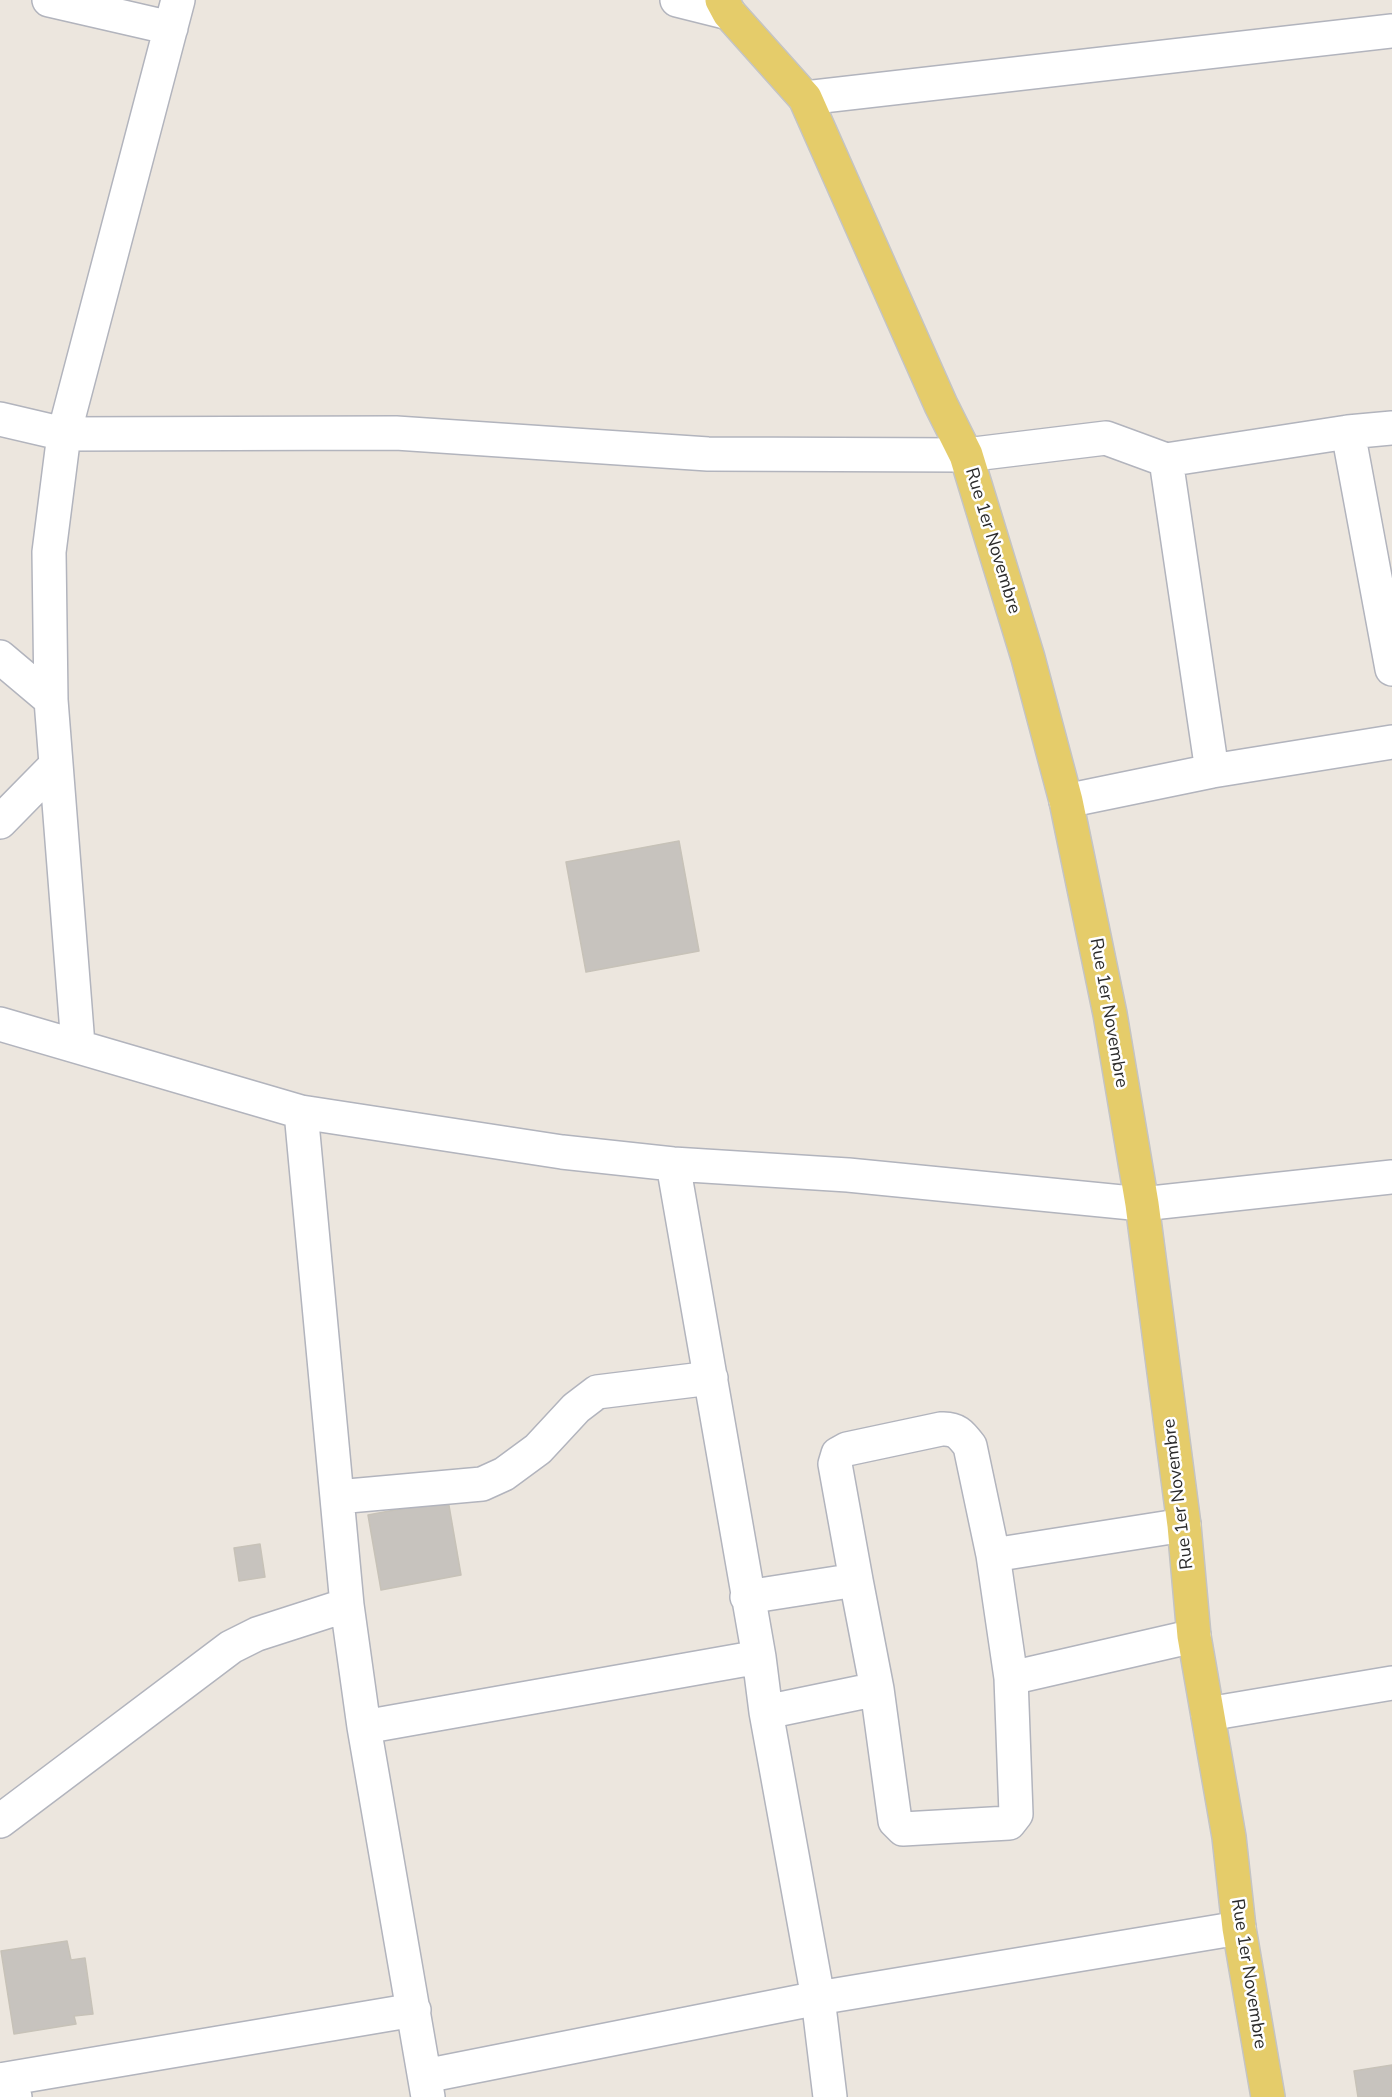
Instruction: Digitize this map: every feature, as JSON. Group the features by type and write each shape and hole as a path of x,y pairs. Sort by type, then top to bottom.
{"main road":[{"name":"Rue 1er Novembre","path":"726,7 804,98 966,455 1028,658 1066,801 1110,1014 1142,1204 1184,1525 1194,1636 1229,1837 1239,1928 1268,2097"}],"street":[{"path":"50,0 175,14 64,434 49,552 51,700 78,1045"},
{"path":"676,0 726,7"},
{"path":"804,98 1392,31"},
{"path":"0,419 64,434 396,434 708,454 966,455 1106,438 1166,460 1348,432 1392,428"},
{"path":"1348,432 1392,669"},
{"path":"1166,460 1212,771"},
{"path":"0,657 51,700"},
{"path":"1066,801 1212,771 1392,742"},
{"path":"0,822 55,766"},
{"path":"0,1024 301,1112 562,1152 673,1164 848,1175 1142,1204 1392,1176"},
{"path":"301,1112 347,1605 364,1727 427,2086 818,1998 1239,1928"},
{"path":"673,1164 759,1657 766,1712 818,1998 830,2097"},
{"path":"337,1497 482,1484 504,1474 538,1449 576,1408 597,1392 626,1386 711,1378"},
{"path":"941,1429 951,1429 960,1433 970,1446 993,1555 1011,1678 1018,1800 1016,1814 1008,1823 903,1829 895,1821 877,1689 856,1580 835,1464 838,1454 847,1449 941,1429"},
{"path":"993,1555 1184,1525"},
{"path":"747,1597 856,1580"},
{"path":"0,1821 231,1647 257,1634 347,1605"},
{"path":"1011,1678 1194,1636"},
{"path":"364,1727 759,1657"},
{"path":"1208,1714 1392,1683"},
{"path":"766,1712 877,1689"},
{"path":"0,2080 414,2010"},
{"path":"0,2080 15,2097"}],"building":[{"path":"679,841 699,951 586,972 566,862"},
{"path":"448,1500 461,1575 381,1590 368,1515"},
{"path":"260,1544 265,1577 239,1581 234,1548"},
{"path":"67,1941 71,1960 85,1958 93,2014 74,2016 76,2024 14,2034 1,1951"},
{"path":"1392,2065 1392,2097 1358,2097 1354,2071"}]}
